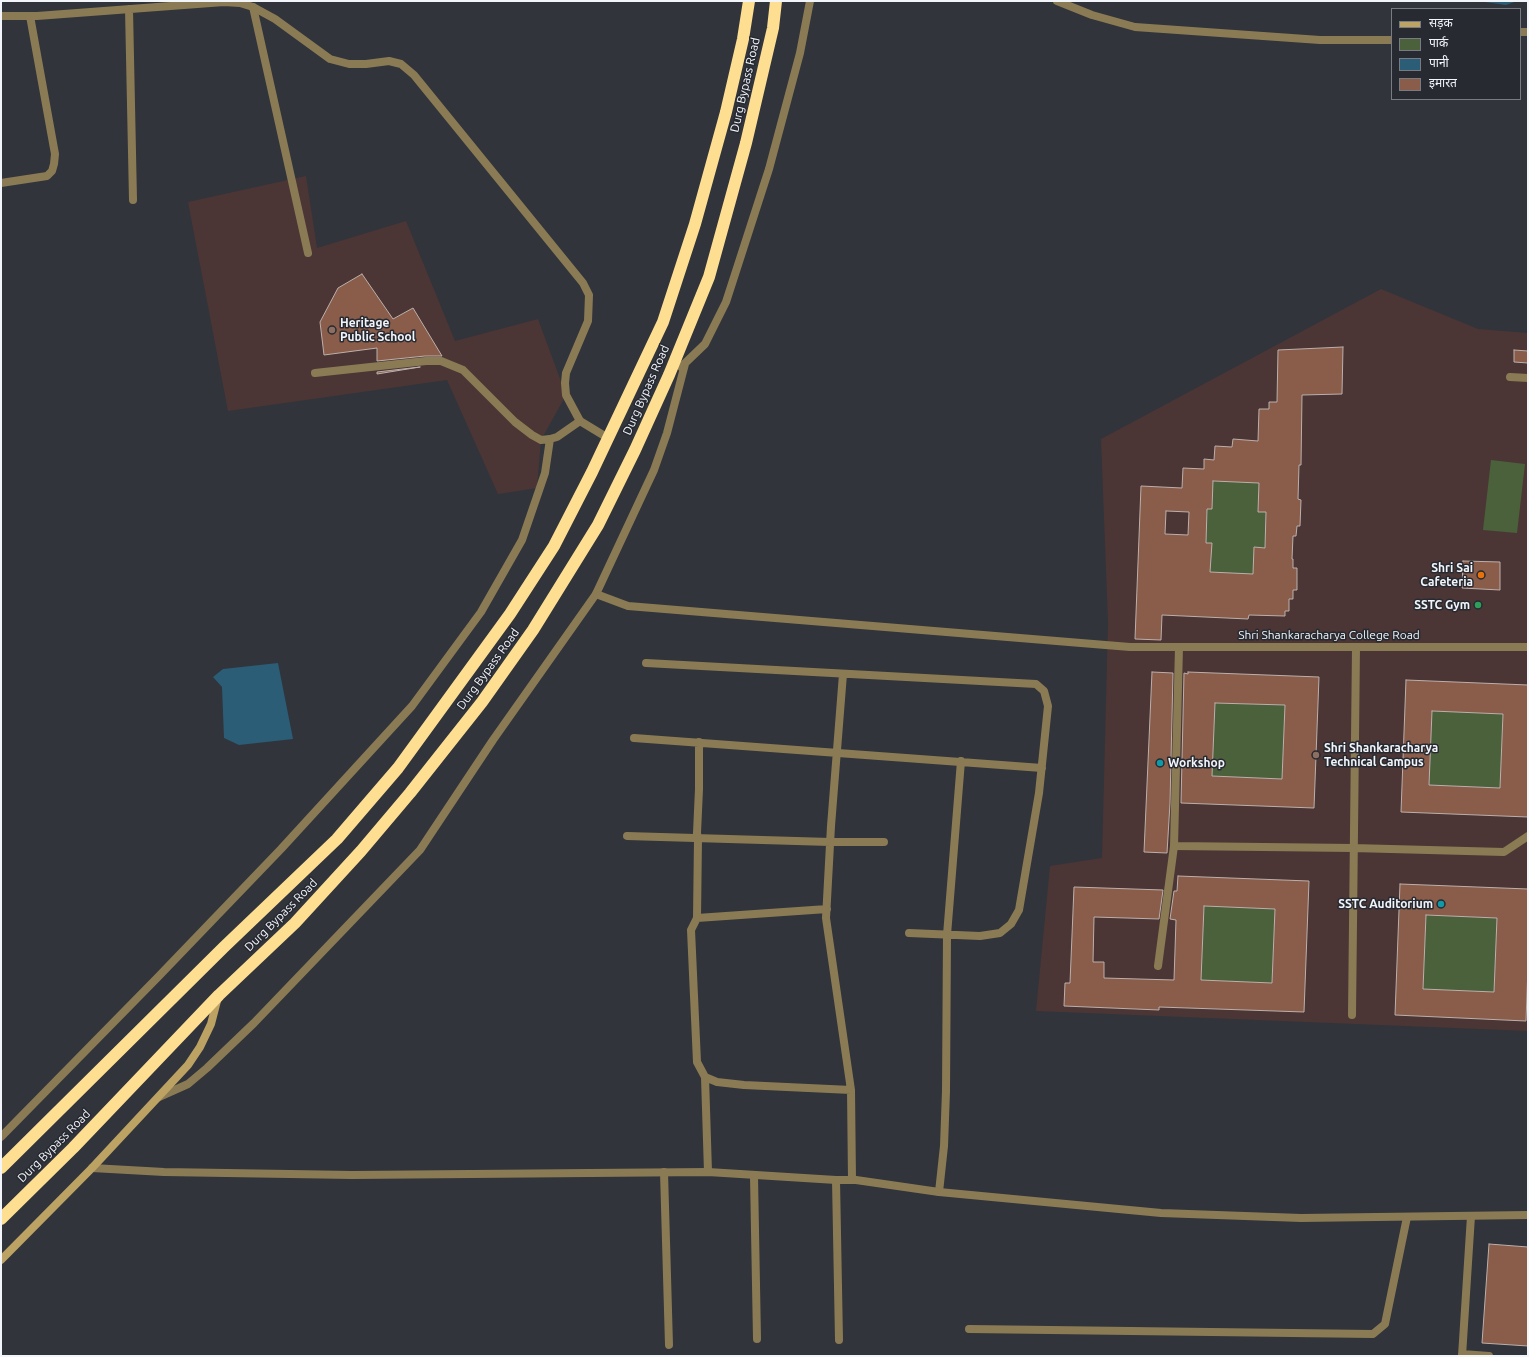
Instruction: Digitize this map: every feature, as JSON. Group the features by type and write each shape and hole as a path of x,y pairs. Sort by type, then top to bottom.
{"highway":[{"name":"Durg Bypass Road","path":"1,1168 224,947 337,839 398,768 510,614 554,546 592,472 663,322 695,224 727,105 743,39 749,1"},
{"name":"Durg Bypass Road","path":"1,1219 73,1148 219,995 295,923 362,851 410,793 529,636 598,525 669,375 709,277 746,143 773,28 776,1"}],"street":[{"path":"669,375 685,364 705,344 726,302 769,169 800,53 810,1"},
{"path":"1057,1 1092,15 1135,27 1320,40 1391,40"},
{"path":"1,16 30,16 129,10 224,2 240,3 253,7 274,19 330,59 349,64 366,64 389,61 402,64 414,75 583,283 589,296 588,321 566,373 566,395 580,421 608,438"},
{"path":"253,7 308,253"},
{"path":"129,10 133,200"},
{"path":"1,183 47,176 52,171 54,164 55,154 30,16"},
{"path":"315,373 426,361 441,361 463,370 515,422 541,440 550,440 557,437 580,421"},
{"path":"158,1097 188,1084 207,1068 254,1023 420,850 492,740 596,594 654,470 667,432 685,364"},
{"path":"1510,377 1528,378"},
{"path":"1,1137 153,983 281,849 412,706 481,612 522,540 545,473 550,440"},
{"name":"Shri Shankaracharya College Road","path":"596,594 628,606 1130,647 1528,647"},
{"path":"1158,966 1174,846 1179,647"},
{"path":"1352,1015 1356,647"},
{"path":"646,663 1036,684 1044,691 1048,706 1039,793 1019,910 1012,924 1000,933 980,936 909,933"},
{"path":"842,674 826,918 851,1090 852,1180"},
{"path":"634,738 1042,768"},
{"path":"699,742 697,918 691,930 696,1054 697,1062 705,1077 708,1172"},
{"path":"939,1192 944,1146 946,1091 946,935 961,761"},
{"path":"627,836 830,842 884,842"},
{"path":"1174,846 1353,848 1504,852 1528,836"},
{"path":"697,918 827,909"},
{"path":"1,1260 92,1168 188,1065 200,1047 210,1024 219,995"},
{"path":"705,1077 717,1082 744,1085 851,1090"},
{"path":"92,1168 164,1172 352,1175 708,1172 754,1176 852,1180 939,1192 1161,1213 1301,1218 1528,1215"},
{"path":"664,1172 669,1345"},
{"path":"754,1176 757,1338"},
{"path":"836,1180 839,1340"},
{"path":"969,1329 1373,1334 1385,1324 1407,1216"},
{"path":"1471,1216 1462,1355 1489,1356"}],"shaded area":[{"name":"Heritage Public School","path":"306,176 317,248 406,221 455,341 538,319 566,395 541,440 537,488 498,494 447,380 228,411 188,202"},
{"name":"Shri Shankaracharya Technical Campus","path":"1381,289 1478,329 1528,333 1528,1031 1036,1011 1050,866 1102,858 1108,622 1101,439"}],"green space":[{"path":"1491,460 1525,464 1517,533 1483,530"},
{"path":"1206,481 1268,483 1268,497 1258,497 1258,511 1266,512 1265,548 1255,547 1260,582 1210,573 1205,561 1211,561 1211,544 1206,543 1207,509 1212,509 1213,492 1206,491"},
{"path":"1215,703 1285,705 1282,779 1212,776"},
{"path":"1432,711 1503,714 1500,788 1429,785"},
{"path":"1204,906 1275,909 1272,983 1201,980"},
{"path":"1426,915 1497,918 1494,992 1423,989"}],"water":[{"path":"1478,1 1517,1 1506,5"},
{"path":"278,663 293,739 239,745 224,738 222,687 213,677 223,669"}],"building":[{"path":"362,274 393,319 413,308 442,356 425,356 377,361 377,348 324,355 320,322 338,288"},
{"path":"1343,347 1342,394 1302,395 1301,465 1299,465 1298,499 1301,500 1300,526 1297,526 1296,536 1293,536 1292,559 1293,568 1297,568 1297,590 1293,590 1293,599 1289,599 1289,611 1285,611 1285,616 1249,615 1248,619 1162,615 1161,640 1135,639 1141,486 1182,488 1183,468 1204,469 1204,459 1214,460 1215,446 1232,447 1233,439 1258,441 1259,409 1269,409 1269,402 1277,402 1278,350","holes":["1213,481 1259,483 1258,512 1266,512 1265,548 1254,547 1253,574 1210,572 1212,543 1206,543 1207,509 1212,509","1166,511 1189,512 1188,535 1165,534"]},
{"path":"1514,350 1528,351 1528,363 1514,362"},
{"path":"420,367 377,374 377,372"},
{"name":"Shri Sai Cafeteria","path":"1463,561 1500,562 1500,590 1462,588"},
{"name":"Workshop","path":"1152,672 1173,673 1170,803 1167,853 1144,852"},
{"path":"1188,672 1319,677 1314,808 1181,803 1184,673 1188,674","holes":["1215,703 1285,705 1282,779 1212,776"]},
{"path":"1406,680 1528,685 1528,817 1401,812","holes":["1432,711 1503,714 1500,788 1429,785"]},
{"path":"1178,876 1309,881 1304,1012 1159,1007 1159,1010 1064,1006 1065,983 1070,983 1074,887 1163,890 1159,919 1094,917 1093,962 1104,962 1104,978 1174,980 1176,920 1170,919 1174,891 1177,891","holes":["1204,906 1275,909 1272,983 1201,980"]},
{"path":"1400,884 1528,889 1526,1021 1395,1015","holes":["1426,915 1497,918 1494,992 1423,989"]},
{"path":"1489,1244 1528,1247 1528,1346 1482,1343"}],"place":[{"name":"Heritage Public School","path":"332,330"},
{"name":"Shri Sai Cafeteria","path":"1481,575"},
{"name":"SSTC Gym","path":"1478,605"},
{"name":"Shri Shankaracharya Technical Campus","path":"1316,755"},
{"name":"Workshop","path":"1160,763"},
{"name":"SSTC Auditorium","path":"1441,904"}]}
